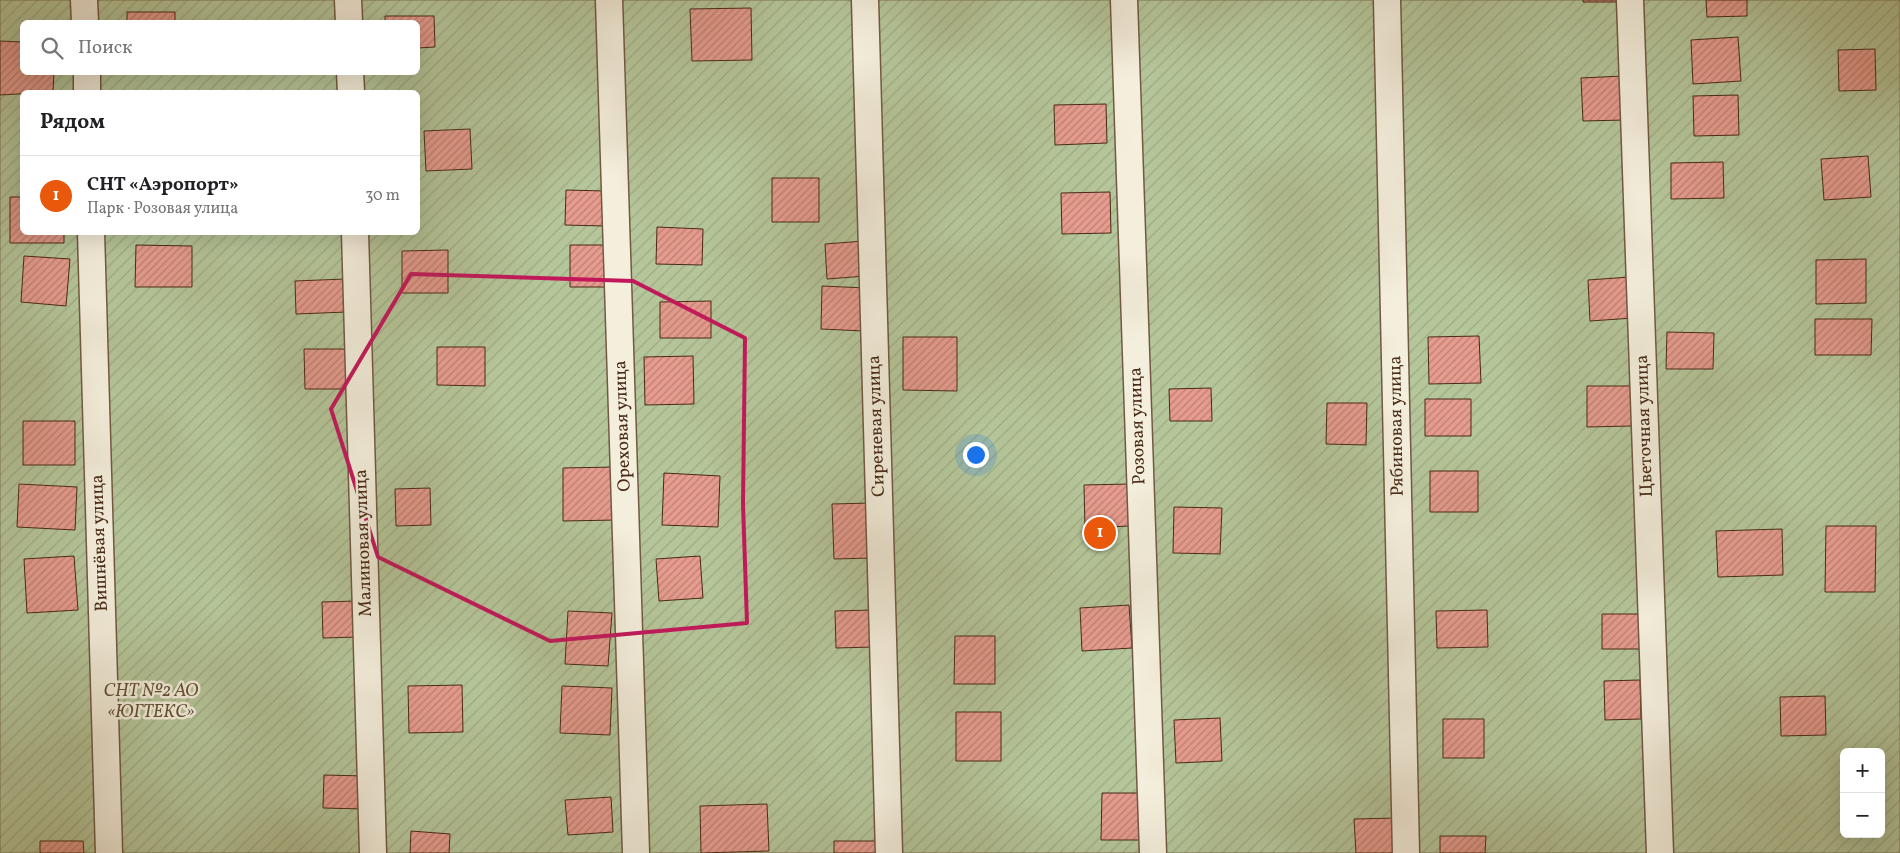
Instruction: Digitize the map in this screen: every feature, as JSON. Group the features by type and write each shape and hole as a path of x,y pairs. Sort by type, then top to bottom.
{"street":[{"path":"84,0 85,20"},
{"path":"348,0 349,20"},
{"name":"Ореховая улица","path":"609,0 636,853"},
{"name":"Сиреневая улица","path":"865,0 889,853"},
{"name":"Розовая улица","path":"1124,0 1153,853"},
{"name":"Рябиновая улица","path":"1387,0 1406,853"},
{"name":"Цветочная улица","path":"1630,0 1660,853"},
{"path":"86,75 87,90"},
{"path":"350,75 351,90"},
{"name":"Вишнёвая улица","path":"91,235 109,853"},
{"name":"Малиновая улица","path":"355,235 373,853"}],"highlighted area":[{"path":"411,274 633,281 745,338 743,504 747,623 550,641 378,557 331,409"}],"green space":[{"name":"СНТ №2 АО «ЮГТЕКС»","path":"0,0 1900,0 1900,853 0,853"}],"building":[{"path":"1583,0 1630,0 1630,2 1583,2"},
{"path":"1706,0 1747,0 1747,16 1707,17"},
{"path":"751,8 752,60 692,61 690,9"},
{"path":"127,12 175,12 175,20 127,20"},
{"path":"385,16 434,16 435,47 420,48 420,20 385,20"},
{"path":"1738,37 1741,81 1693,84 1691,40"},
{"path":"0,41 20,42 20,75 54,75 53,90 20,90 20,94 0,95"},
{"path":"1875,49 1876,90 1839,91 1838,50"},
{"path":"1623,76 1625,120 1583,121 1581,78"},
{"path":"1738,95 1739,135 1694,136 1693,96"},
{"path":"1106,104 1107,143 1055,145 1054,105"},
{"path":"470,129 472,169 426,171 424,131"},
{"path":"1868,156 1871,197 1824,200 1821,159"},
{"path":"1723,162 1724,198 1671,199 1671,163"},
{"path":"772,178 819,178 819,222 772,222"},
{"path":"566,190 605,191 604,226 565,225"},
{"path":"1110,192 1111,233 1062,234 1061,193"},
{"path":"10,197 20,197 20,235 64,235 64,243 10,243"},
{"path":"657,227 703,229 702,265 656,264"},
{"path":"864,241 866,276 827,279 825,244"},
{"path":"136,245 192,246 192,287 135,287"},
{"path":"570,245 608,245 608,287 570,287"},
{"path":"448,250 448,293 402,293 402,251"},
{"path":"24,256 70,259 66,306 21,302"},
{"path":"1866,259 1866,303 1816,304 1816,260"},
{"path":"1630,277 1633,318 1590,321 1588,280"},
{"path":"345,279 347,312 296,314 295,281"},
{"path":"822,286 866,288 864,331 821,329"},
{"path":"711,301 711,338 660,338 660,302"},
{"path":"1815,319 1872,319 1871,355 1815,355"},
{"path":"1667,332 1714,333 1713,369 1666,369"},
{"path":"1479,336 1481,383 1429,384 1428,337"},
{"path":"903,337 957,337 957,391 903,390"},
{"path":"437,347 485,347 485,386 437,385"},
{"path":"304,349 350,349 350,389 305,389"},
{"path":"693,356 694,404 645,405 644,357"},
{"path":"1587,386 1632,386 1632,426 1587,427"},
{"path":"1211,388 1212,421 1170,421 1169,389"},
{"path":"1425,399 1471,399 1471,436 1425,436"},
{"path":"1327,403 1367,403 1366,445 1326,444"},
{"path":"23,421 75,421 75,465 23,465"},
{"path":"616,467 617,520 563,521 563,468"},
{"path":"1430,471 1478,471 1478,512 1430,512"},
{"path":"664,473 720,476 718,527 662,525"},
{"path":"19,484 77,487 75,530 17,527"},
{"path":"1128,484 1130,526 1085,528 1084,485"},
{"path":"430,488 431,525 396,526 395,489"},
{"path":"871,503 873,558 834,559 832,504"},
{"path":"1174,507 1222,508 1220,554 1173,553"},
{"path":"1826,526 1876,526 1875,592 1825,592"},
{"path":"1782,529 1783,575 1718,577 1716,531"},
{"path":"74,556 78,610 27,613 24,559"},
{"path":"700,556 703,598 659,601 656,559"},
{"path":"356,601 358,637 323,638 322,602"},
{"path":"1129,605 1132,648 1082,651 1080,608"},
{"path":"873,610 874,647 836,648 835,611"},
{"path":"1487,610 1488,647 1437,648 1436,611"},
{"path":"568,611 612,613 608,666 565,664"},
{"path":"1602,614 1640,614 1640,649 1602,649"},
{"path":"955,636 995,636 995,684 954,684"},
{"path":"1640,680 1641,719 1605,720 1604,681"},
{"path":"462,685 463,732 409,733 408,686"},
{"path":"562,686 612,688 610,735 560,733"},
{"path":"1825,696 1826,735 1781,736 1780,697"},
{"path":"956,712 1001,712 1001,761 956,761"},
{"path":"1220,718 1222,761 1176,763 1174,720"},
{"path":"1443,719 1484,719 1484,758 1443,758"},
{"path":"324,775 365,776 364,809 323,808"},
{"path":"1102,793 1141,793 1140,840 1101,840"},
{"path":"611,797 613,832 568,835 565,800"},
{"path":"767,804 769,851 701,853 700,806"},
{"path":"1397,818 1399,853 1356,853 1354,819"},
{"path":"411,831 450,834 449,853 410,853"},
{"path":"1440,836 1486,836 1485,853 1440,853"},
{"path":"40,841 83,841 84,853 40,853"},
{"path":"834,841 880,841 880,853 834,853"}],"place":[{"name":"СНТ «Аэропорт»","path":"1100,533"}]}
